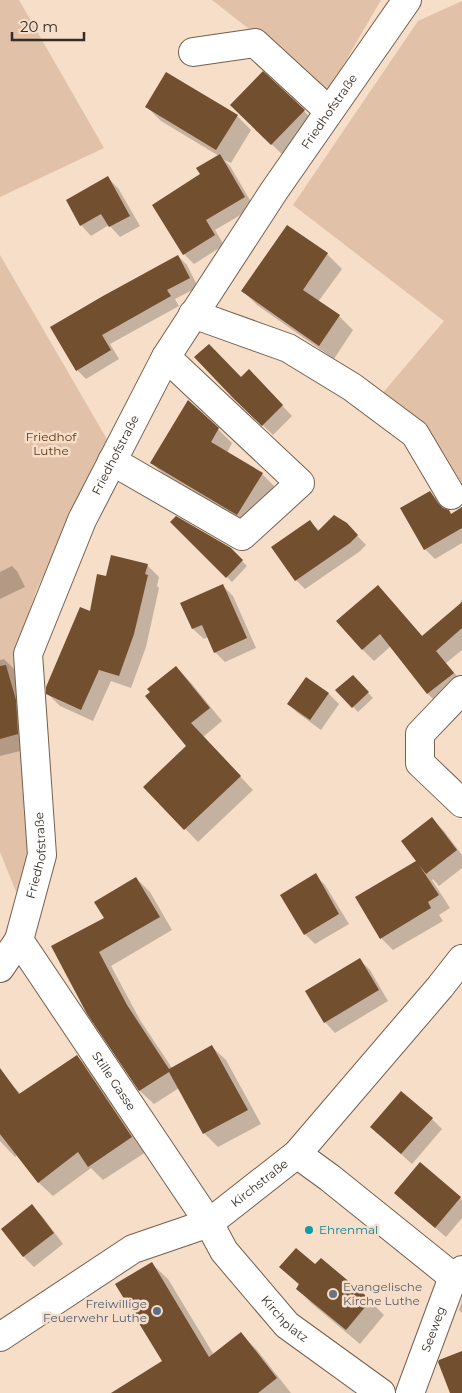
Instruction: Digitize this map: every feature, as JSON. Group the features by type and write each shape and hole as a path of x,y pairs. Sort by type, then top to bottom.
{"street":[{"name":"Friedhofstraße","path":"0,968 19,940 42,855 28,654 82,520 166,356 274,191 407,0"},
{"path":"193,52 255,43 329,111"},
{"path":"193,314 288,348 352,387 415,434 451,495"},
{"path":"112,461 242,536 300,483 166,356"},
{"path":"462,690 420,734 420,763 462,802"},
{"name":"Stille Gasse","path":"19,940 209,1223"},
{"name":"Kirchstraße","path":"0,1337 133,1249 209,1223 297,1154 462,959"},
{"path":"297,1154 458,1273"},
{"name":"Kirchplatz","path":"209,1223 224,1251 287,1325 381,1393"},
{"name":"Seeweg","path":"410,1393 458,1273"}],"green space":[{"path":"0,0 19,0 104,148 0,197"},
{"path":"212,0 381,0 328,91"},
{"path":"462,1 462,487 440,456 381,395 444,321 293,205 418,21"},
{"name":"Friedhof Luthe","path":"0,255 108,441 36,591 15,660 24,774 28,865 19,899 0,852"}],"building":[{"path":"263,71 305,110 271,145 230,105"},
{"path":"166,72 238,115 216,150 145,107"},
{"path":"220,154 245,197 206,220 215,235 183,255 152,205 200,174 196,168"},
{"path":"108,176 130,216 109,227 101,214 80,226 66,200"},
{"path":"287,225 328,253 303,290 340,315 319,346 241,291"},
{"path":"178,255 190,278 167,290 171,296 102,335 111,350 76,371 50,327"},
{"path":"209,344 241,377 249,369 283,405 262,426 194,357"},
{"path":"188,400 219,428 211,442 263,473 237,515 150,463"},
{"path":"430,491 438,503 443,508 449,510 451,514 462,507 462,528 424,550 400,508"},
{"path":"334,515 347,523 358,535 350,543 295,581 271,547 310,520 318,531"},
{"path":"176,516 231,548 243,560 226,578 170,522"},
{"path":"111,555 148,564 145,574 148,575 134,634 119,676 99,670 81,710 46,694 46,687 80,607 90,611 97,574 106,576"},
{"path":"223,584 247,638 214,653 202,625 192,629 180,603"},
{"path":"378,585 422,636 462,602 462,628 436,651 454,673 427,694 380,634 362,650 336,621"},
{"path":"6,665 16,700 18,734 0,739 0,666"},
{"path":"176,666 210,708 191,723 241,776 184,830 143,787 186,746 145,696 150,692 147,689"},
{"path":"353,675 369,692 352,708 335,690"},
{"path":"306,677 329,693 310,720 287,704"},
{"path":"432,817 457,850 426,874 419,865 439,895 428,902 431,908 380,939 355,897 416,861 401,841"},
{"path":"316,873 339,914 304,935 280,895"},
{"path":"136,877 160,917 99,952 127,1005 169,1069 212,1045 248,1110 203,1134 169,1072 139,1091 87,1014 51,946 104,918 94,902"},
{"path":"360,958 379,990 324,1023 305,991"},
{"path":"77,1055 132,1137 88,1167 78,1152 38,1183 0,1134 0,1068 19,1094"},
{"path":"401,1091 433,1118 401,1154 370,1127"},
{"path":"420,1162 461,1197 435,1228 394,1193"},
{"path":"32,1204 54,1233 23,1257 1,1229"},
{"name":"Evangelische Kirche Luthe","path":"296,1248 315,1264 321,1258 371,1300 346,1330 296,1289 299,1284 279,1267"},
{"path":"152,1262 209,1357 241,1332 277,1378 258,1393 111,1393 162,1361 115,1284"},
{"path":"462,1351 462,1393 450,1393 438,1362"}],"place":[{"name":"Ehrenmal","path":"309,1230"},
{"name":"Evangelische Kirche Luthe","path":"333,1294"},
{"name":"Freiwillige Feuerwehr Luthe","path":"157,1311"}]}
